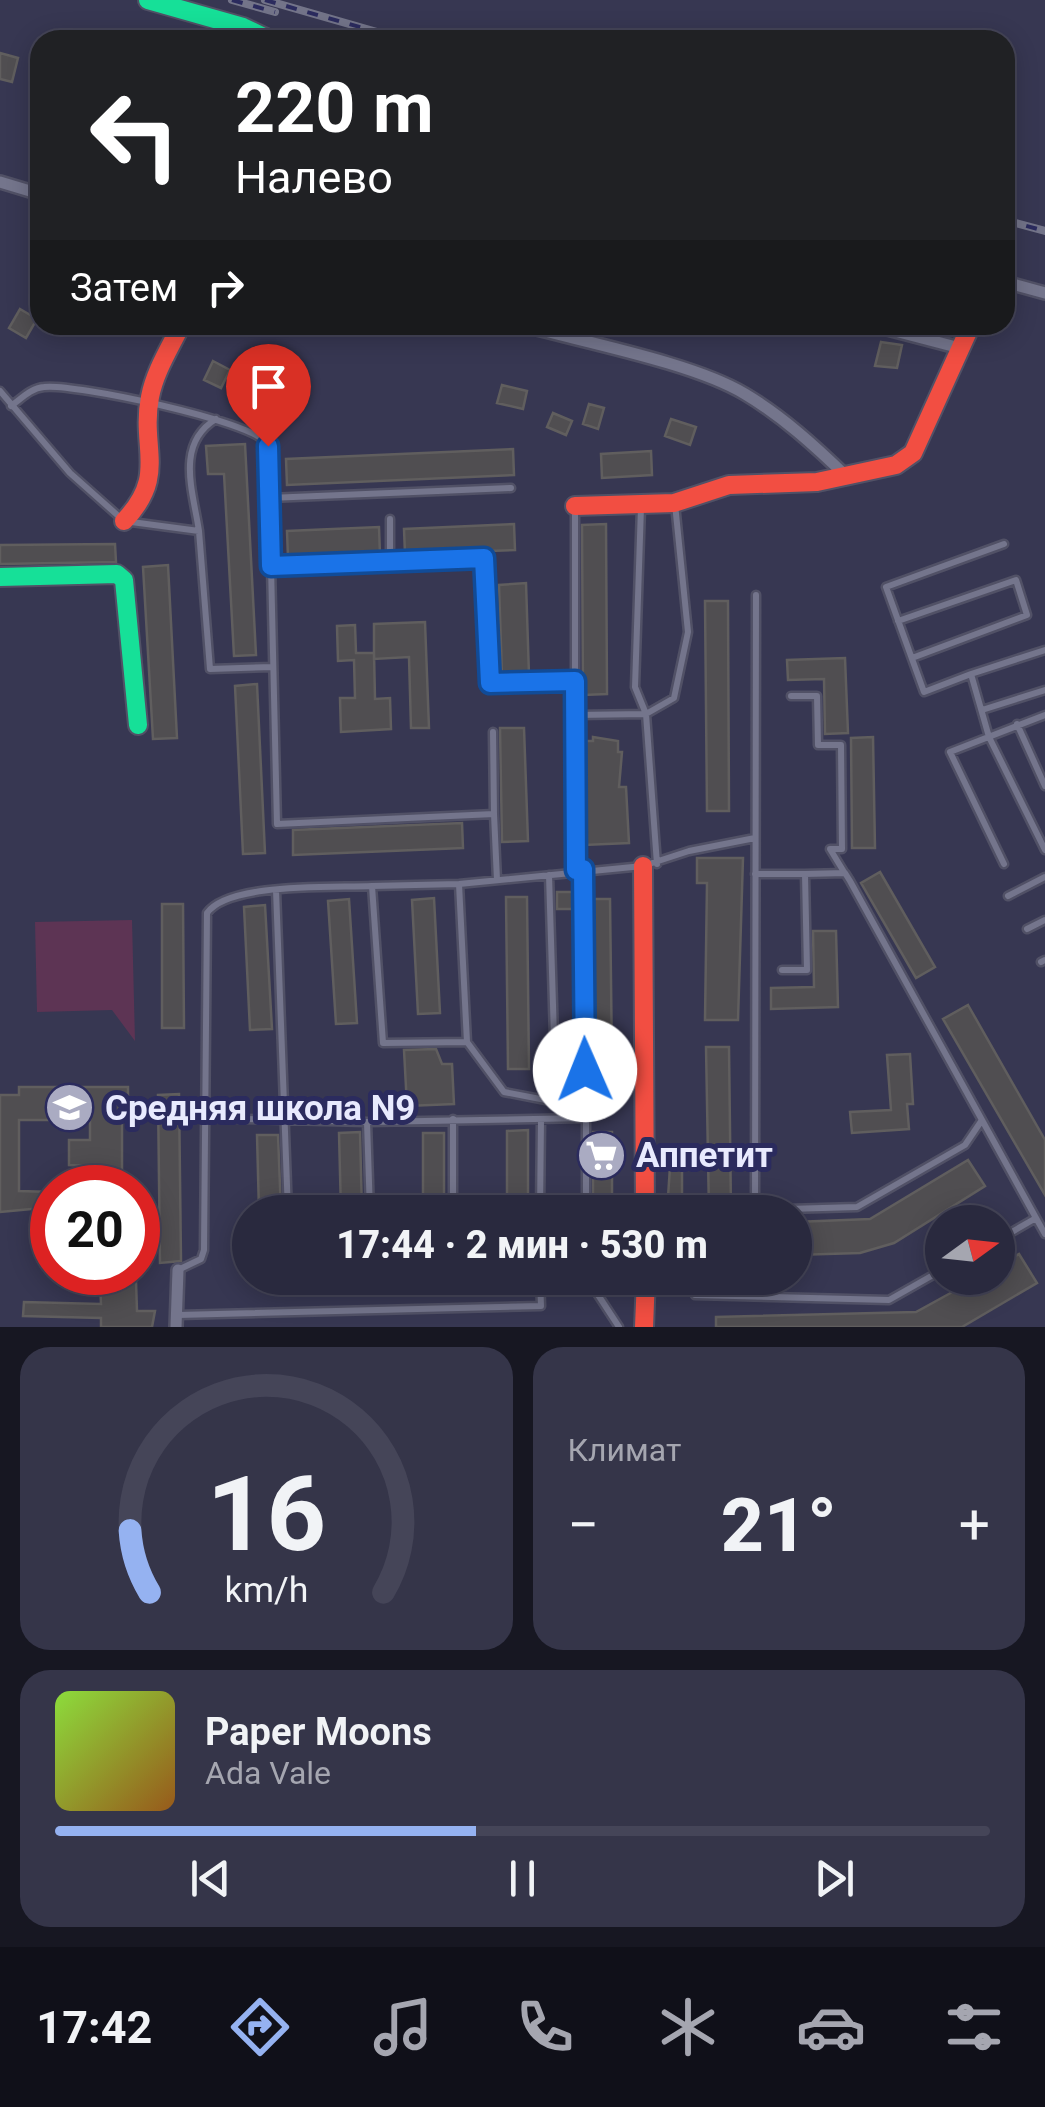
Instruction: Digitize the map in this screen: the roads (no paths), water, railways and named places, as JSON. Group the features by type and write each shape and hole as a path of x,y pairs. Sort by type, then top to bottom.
{"street":[{"path":"148,0 249,30"},
{"path":"0,182 30,191"},
{"path":"1015,285 1045,294"},
{"path":"124,521 140,508 151,486 148,404 178,335"},
{"path":"557,335 706,377 742,392 809,440 847,476"},
{"path":"910,335 960,348"},
{"path":"576,506 674,503 740,484 847,476 906,460 966,335"},
{"path":"0,578 121,576 128,590 138,725"},
{"path":"645,1195 643,1068 650,865"},
{"path":"176,1321 178,1270"},
{"path":"644,1327 645,1295"}],"lane":[{"path":"11,406 30,391 48,386 216,419 252,432 268,446 276,824 494,814"},
{"path":"0,391 70,473 124,521 198,531"},
{"path":"216,419 196,435 190,452 210,669 273,667"},
{"path":"269,498 511,488"},
{"path":"574,715 646,714 674,698 688,632 674,503"},
{"path":"641,505 634,687 646,714 650,865"},
{"path":"556,1102 585,1070 574,715 576,506"},
{"path":"390,519 390,563"},
{"path":"1004,544 886,587 924,692 1045,650"},
{"path":"271,566 484,558 490,683 575,681"},
{"path":"898,621 1016,580 1028,615 912,658"},
{"path":"755,1195 756,594"},
{"path":"971,674 988,734 1045,850"},
{"path":"982,710 1045,690"},
{"path":"791,696 818,696 818,746 841,745 842,849 830,849 1045,1234"},
{"path":"1004,864 950,752 1045,715"},
{"path":"1017,724 1045,786"},
{"path":"493,732 497,880"},
{"path":"178,1270 201,1259 204,1250 207,913 220,900 276,890 459,884 650,865 689,851 756,838"},
{"path":"755,874 844,873"},
{"path":"782,970 807,970 805,874"},
{"path":"549,875 556,1102"},
{"path":"1008,896 1045,877"},
{"path":"459,884 467,1042 504,1092 556,1102"},
{"path":"372,886 383,1043 467,1042"},
{"path":"276,890 287,1195"},
{"path":"1027,929 1045,920"},
{"path":"585,1070 643,1068"},
{"path":"203,1118 367,1122 586,1118 586,1195"},
{"path":"453,1118 454,1195"},
{"path":"540,1195 541,1120"},
{"path":"812,1209 857,1207 965,1145 982,1120"},
{"path":"367,1122 369,1195"},
{"path":"1015,1230 1036,1218"},
{"path":"695,1295 889,1300 925,1280"},
{"path":"176,1321 542,1306 541,1295"},
{"path":"597,1295 619,1327"}],"railway":[{"path":"232,0 275,12"},
{"path":"265,0 370,30"},
{"path":"1015,223 1045,231"}],"place":[{"name":"Средняя школа N9","path":"70,1108"},
{"name":"Аппетит","path":"601,1155"}]}
